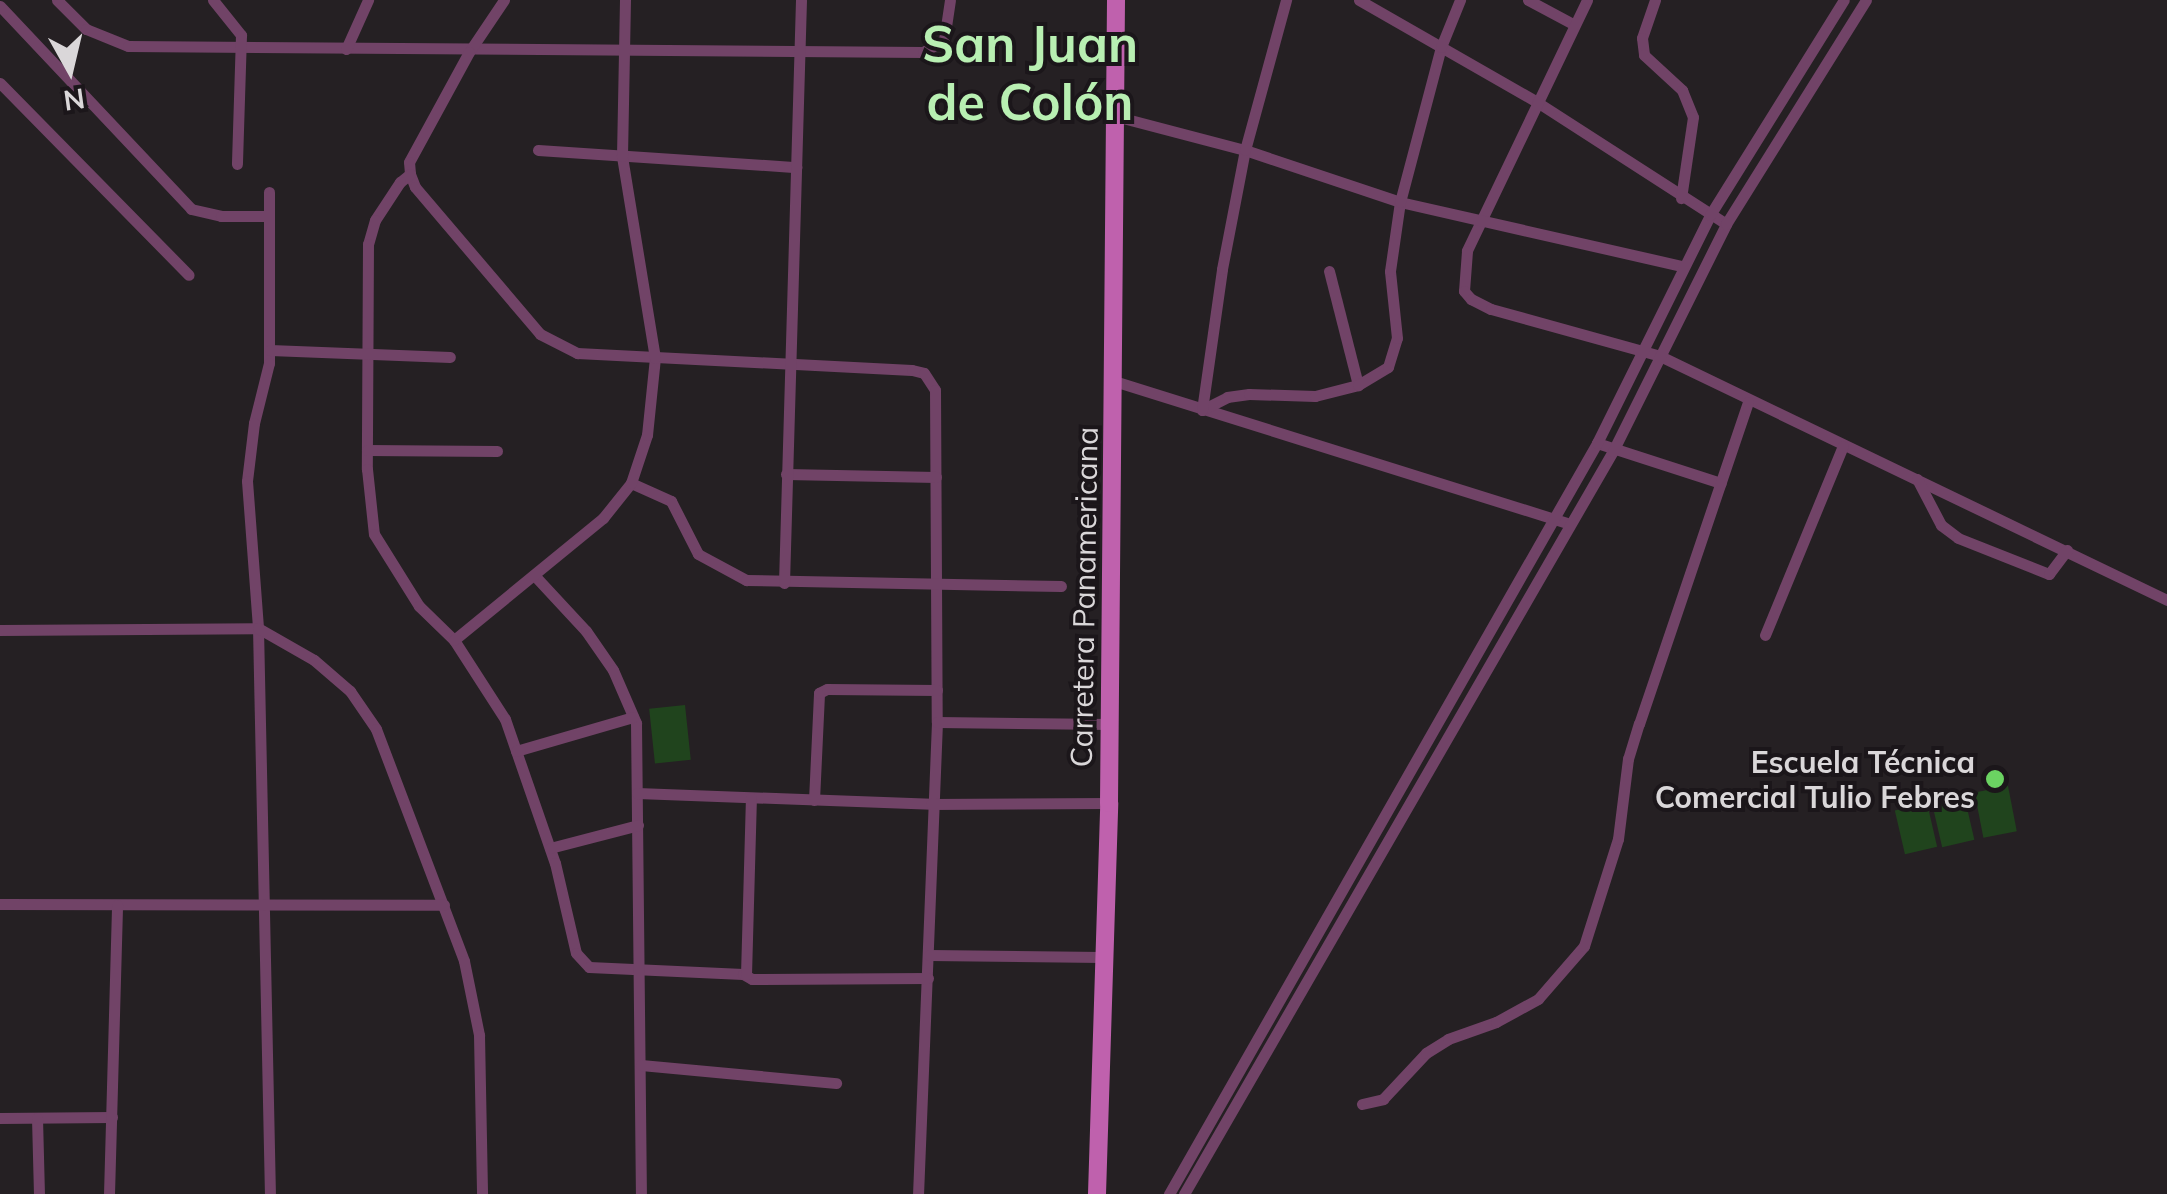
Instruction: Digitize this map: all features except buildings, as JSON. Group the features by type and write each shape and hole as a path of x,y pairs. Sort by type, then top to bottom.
{"main road":[{"name":"Carretera Panamericana","path":"1096,1194 1109,804 1116,0"}],"street":[{"path":"57,0 86,29 128,46 468,52 936,48 944,40 950,20 950,0"},
{"path":"213,0 241,35 237,164"},
{"path":"504,0 468,52 409,162 410,174 415,187 540,334 577,352 924,372 937,401 937,722 918,1194"},
{"path":"454,640 603,518 631,483 647,436 655,358 622,156 625,0"},
{"path":"784,582 801,0"},
{"path":"1202,410 1222,269 1245,150 1286,0"},
{"path":"1359,0 1537,102 1726,224"},
{"path":"1202,410 1227,398 1316,396 1358,385 1380,375 1394,355 1390,271 1400,202 1441,47 1460,0"},
{"path":"1528,0 1573,24"},
{"path":"1587,0 1467,251 1464,290 1471,299 1490,309 1643,348 1748,402 2167,600"},
{"path":"1655,0 1642,38 1644,55 1682,90 1694,116 1682,198"},
{"path":"1169,1194 1597,443 1710,214 1844,0"},
{"path":"1184,1194 1613,451 1726,224 1866,0"},
{"path":"346,49 362,3"},
{"path":"0,6 191,209 221,216 267,216"},
{"path":"0,83 189,276"},
{"path":"1115,116 1245,150 1400,202 1681,266"},
{"path":"538,150 796,167"},
{"path":"410,174 382,208 368,244 368,450 374,534 419,606 454,640 505,718 550,848 576,953 589,967 746,975 752,979 928,978"},
{"path":"269,192 270,350 247,480 258,628 270,1194"},
{"path":"1328,271 1358,385"},
{"path":"270,350 450,357"},
{"path":"1114,381 1570,524"},
{"path":"1362,1104 1383,1099 1426,1053 1448,1039 1496,1022 1538,999 1584,946 1618,839 1628,759 1748,402"},
{"path":"1597,443 1721,483"},
{"path":"1765,635 1843,446"},
{"path":"368,450 496,451"},
{"path":"786,474 936,477"},
{"path":"1917,479 1941,526 1958,538 2048,574 2067,550"},
{"path":"631,483 671,501 698,554 746,580 1061,586"},
{"path":"534,575 586,630 613,670 633,716 641,968 641,1194"},
{"path":"0,630 258,628 326,669 368,716 404,794 464,961 480,1035 482,1194"},
{"path":"814,800 816,703 823,690 937,690"},
{"path":"516,750 633,716"},
{"path":"937,722 1110,724"},
{"path":"637,794 931,804 1109,804"},
{"path":"746,975 751,798"},
{"path":"550,848 638,825"},
{"path":"0,904 444,906"},
{"path":"109,1194 117,905"},
{"path":"929,955 1102,957"},
{"path":"641,1065 836,1083"},
{"path":"0,1118 112,1118"},
{"path":"37,1118 38,1194"}],"green space":[{"path":"685,705 691,760 655,763 649,709"},
{"path":"2008,786 2017,831 1983,838 1975,792"},
{"path":"1964,795 1974,840 1942,847 1932,802"},
{"path":"1927,803 1937,847 1905,854 1895,810"}],"place":[{"name":"Escuela Técnica Comercial Tulio Febres","path":"1995,779"}],"district":[{"name":"San Juan de Colón","path":"1030,72"}]}
